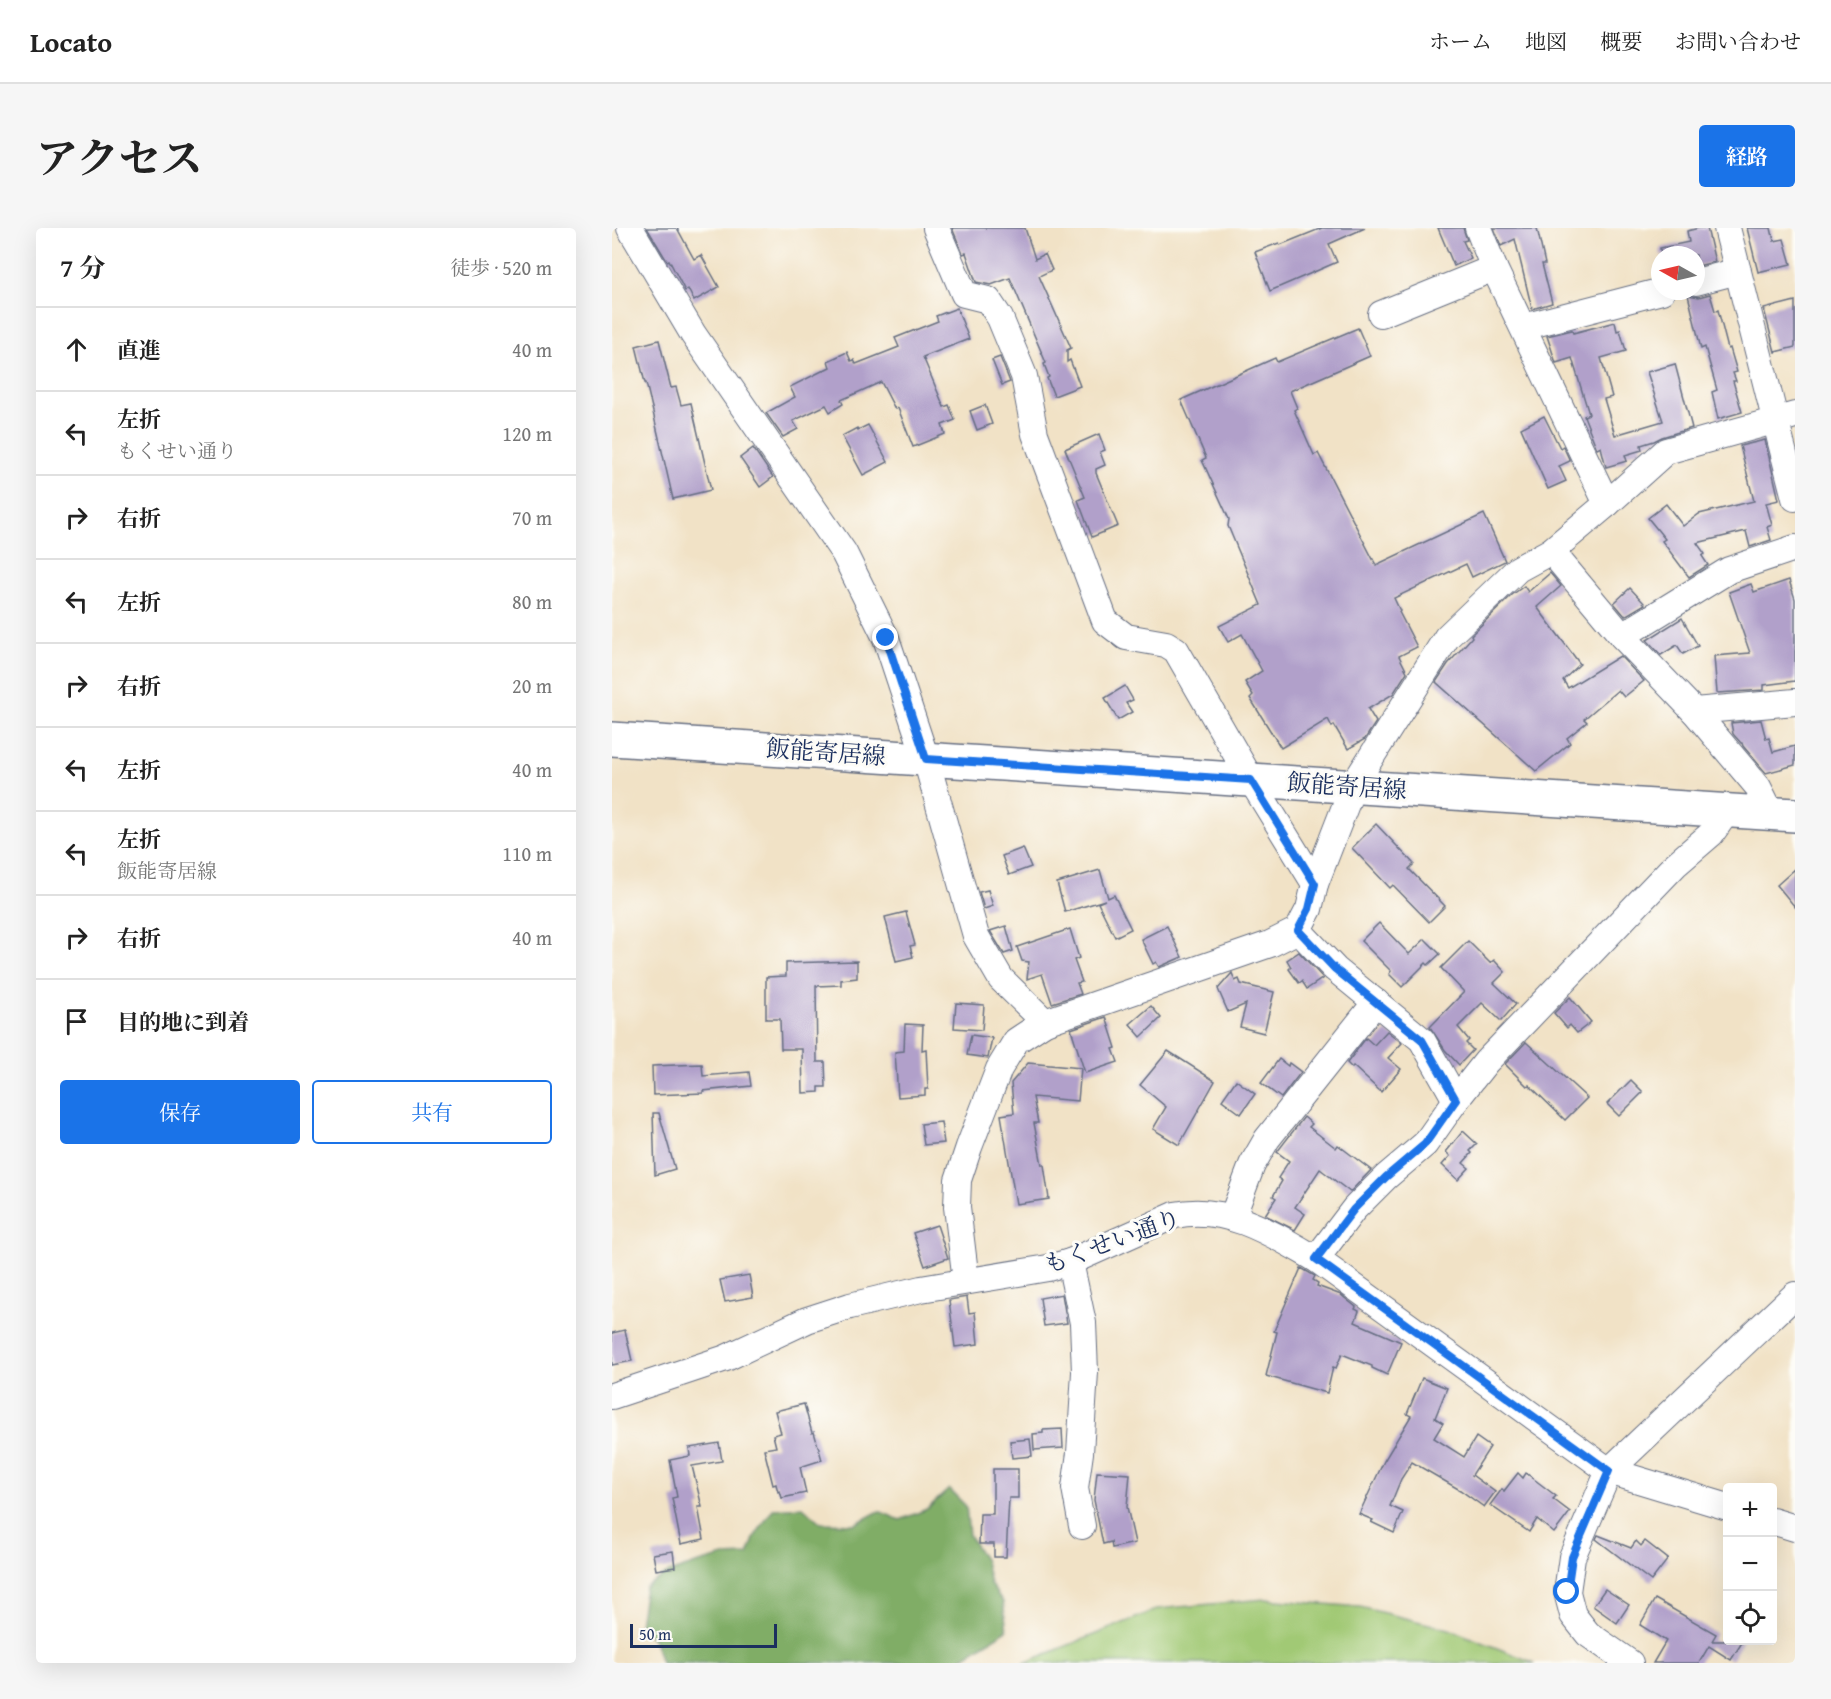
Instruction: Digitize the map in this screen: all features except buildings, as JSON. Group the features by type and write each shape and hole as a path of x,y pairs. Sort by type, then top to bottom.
{"main road":[{"name":"飯能寄居線","path":"612,739 1783,814"}],"street":[{"path":"630,228 693,334 844,553 886,638 926,759 976,936 1001,979 1045,1022"},
{"path":"936,228 964,294 988,300 1000,318 1024,376 1035,434 1105,621 1126,637 1166,644 1176,650 1251,780 1315,884"},
{"path":"1478,228 1494,268 1607,504"},
{"path":"1727,228 1738,271 1785,417 1795,498"},
{"path":"1381,314 1494,268"},
{"path":"1705,280 1738,271"},
{"path":"1523,327 1651,294"},
{"path":"966,1281 957,1207 958,1180 999,1069 1016,1041 1045,1022 1270,945 1298,930 1309,909 1315,884 1353,786 1447,637 1518,569 1551,551 1666,451 1785,417"},
{"path":"1622,636 1729,570 1795,548"},
{"path":"1551,551 1622,636 1694,711 1758,788 1783,814"},
{"path":"1694,711 1795,702"},
{"path":"1316,1259 1354,1209 1386,1177 1425,1144 1456,1100 1495,1054 1675,865 1711,834 1728,810"},
{"path":"1298,930 1335,969 1422,1040 1456,1100"},
{"path":"1232,1218 1252,1165 1267,1139 1376,1002"},
{"name":"もくせい通り","path":"612,1396 726,1358 807,1320 850,1306 921,1288 1048,1268 1070,1262 1175,1215 1190,1212 1232,1218 1252,1224 1316,1259 1609,1471 1723,1505"},
{"path":"1070,1262 1083,1323 1085,1372 1076,1488 1082,1526"},
{"path":"1630,1663 1588,1634 1573,1615 1567,1592 1572,1557 1609,1471 1795,1295"},
{"path":"1777,1522 1795,1528"}],"green space":[{"path":"949,1489 966,1506 969,1535 985,1561 990,1584 1003,1602 1007,1630 954,1663 661,1663 654,1640 639,1625 645,1587 666,1574 696,1564 724,1556 748,1555 755,1536 773,1509 803,1507 821,1523 855,1524 879,1511 900,1520 927,1509"},
{"path":"1265,1599 1360,1607 1449,1629 1535,1663 1024,1663 1158,1609"}],"route":[{"path":"886,638 926,759 1251,780 1315,884 1309,909 1298,930 1335,969 1422,1040 1456,1100 1425,1144 1386,1177 1354,1209 1316,1259 1609,1471 1572,1557 1567,1592"}]}
